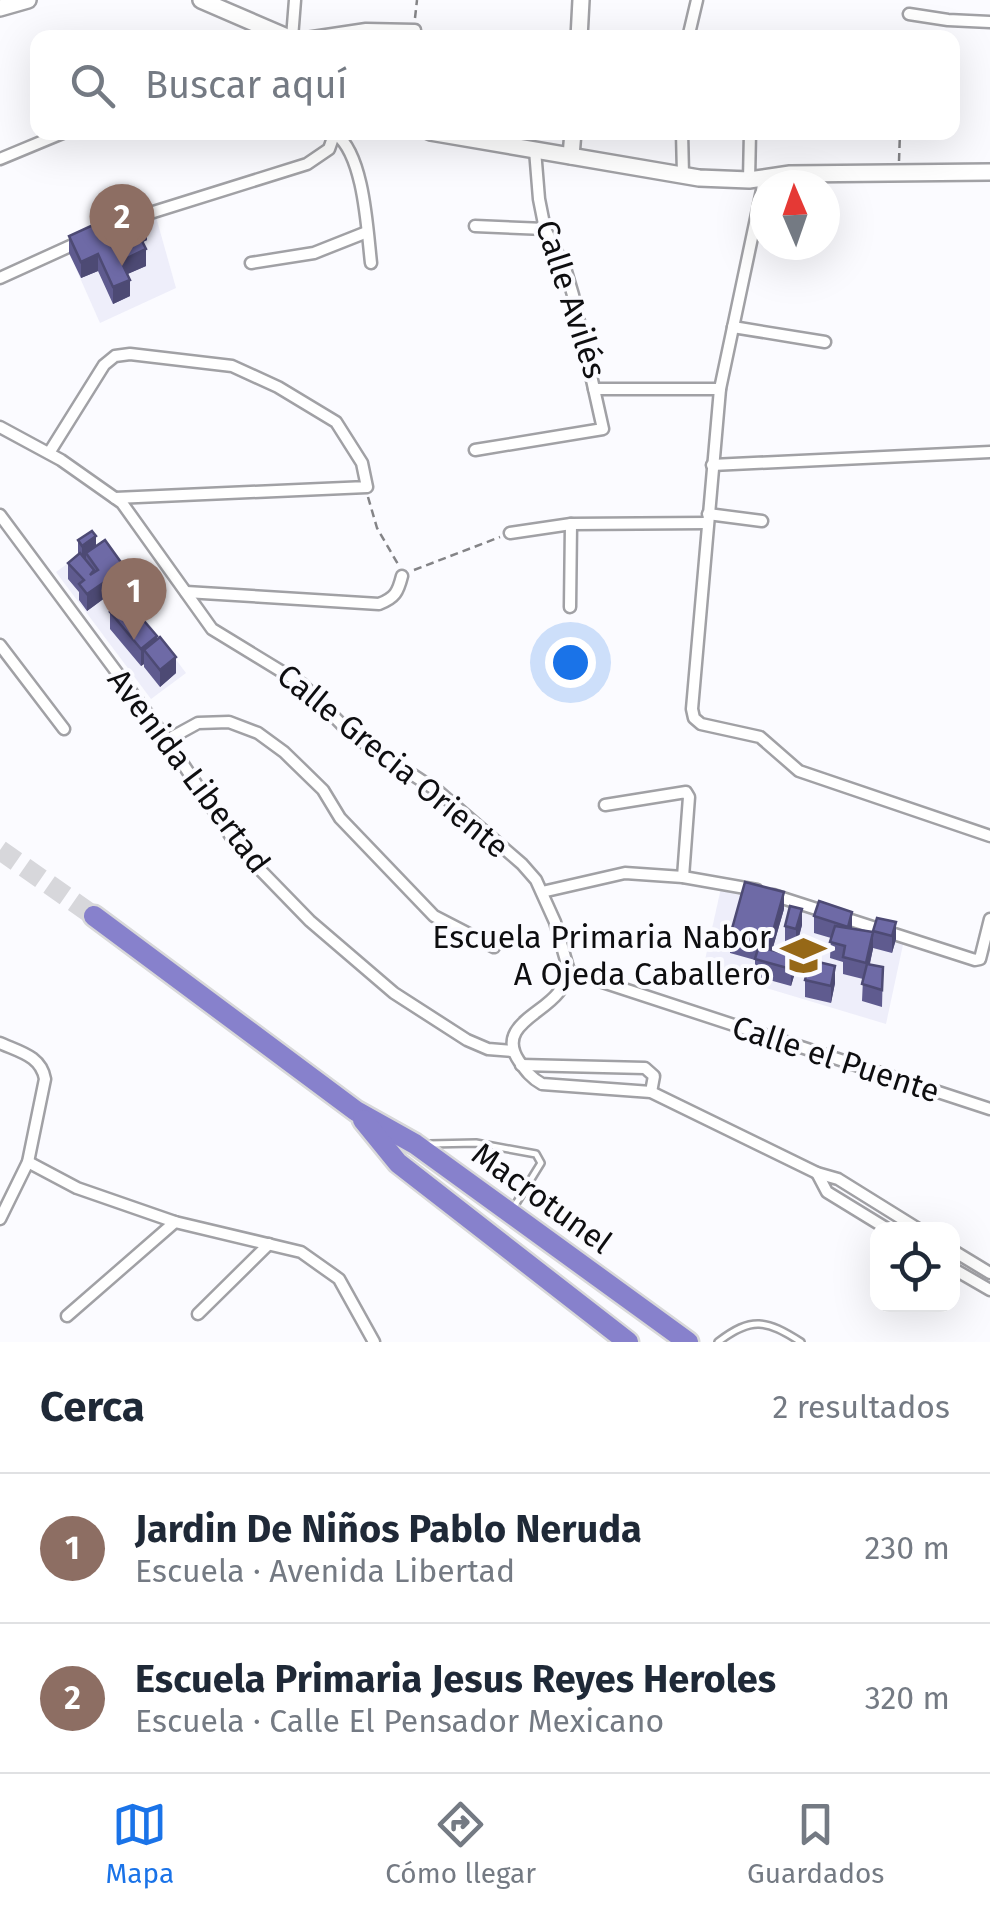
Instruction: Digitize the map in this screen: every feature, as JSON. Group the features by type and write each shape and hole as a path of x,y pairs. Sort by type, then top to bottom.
{"highway":[{"name":"Macrotunel","path":"94,916 356,1110 415,1144 688,1342"},
{"name":"Macrotunel","path":"356,1110 398,1163 628,1342"}],"street":[{"path":"0,8 28,0"},
{"path":"201,0 272,30"},
{"path":"292,30 295,0"},
{"path":"579,30 581,0"},
{"path":"690,30 697,0"},
{"path":"909,14 990,22"},
{"path":"359,30 415,30"},
{"path":"0,160 47,140"},
{"path":"121,223 308,164 329,150 333,140"},
{"path":"342,140 351,150 371,262"},
{"path":"477,140 683,174 750,178"},
{"path":"572,156 573,140"},
{"path":"682,140 683,174"},
{"path":"751,140 756,170"},
{"name":"Calle Avilés","path":"535,150 546,229 569,282 594,390 720,389"},
{"path":"840,175 990,172"},
{"path":"750,221 720,389 694,718 701,724 764,740 799,771 990,836"},
{"path":"476,226 546,229"},
{"path":"251,262 314,254 367,232"},
{"path":"0,278 86,238"},
{"path":"733,327 825,342"},
{"path":"49,453 104,364 115,356 147,356 232,366 278,387 336,422 362,462 366,487 114,498"},
{"path":"475,450 603,429 594,390"},
{"name":"Calle Grecia Oriente","path":"0,427 49,453 122,503 212,629 302,684 352,735 439,792 522,864 542,892 556,922 569,970"},
{"path":"712,464 990,452"},
{"name":"Avenida Libertad","path":"0,514 5,532 167,740 238,847 310,921 394,993 467,1040 488,1049 512,1050"},
{"path":"510,533 572,524 762,521"},
{"path":"570,607 572,524"},
{"path":"186,592 379,604 399,591 402,576"},
{"path":"0,645 64,729"},
{"path":"167,740 198,723 228,722 258,732 322,790 340,818 434,916 494,947"},
{"path":"605,805 686,792 689,797 682,877"},
{"path":"542,892 625,873 753,888 975,960 980,958 990,919"},
{"path":"569,970 558,993 514,1032 512,1050 531,1078 542,1084 651,1092 817,1173 838,1179 907,1222"},
{"name":"Calle el Puente","path":"569,970 990,1109"},
{"path":"0,1043 32,1057 43,1068 45,1080 28,1162 0,1219"},
{"path":"522,1065 645,1068 654,1076 651,1092"},
{"path":"28,1162 77,1188 175,1222 301,1252 339,1278 374,1342"},
{"path":"817,1173 827,1192 876,1222"},
{"path":"67,1316 175,1222"},
{"path":"198,1314 269,1244"},
{"path":"960,1255 990,1273"},
{"path":"960,1273 990,1290"}],"lane":[{"path":"415,1144 476,1142 536,1154 541,1163 511,1213"},
{"path":"718,1342 753,1322 776,1326 801,1342"}],"path":[{"path":"415,30 417,0"},
{"path":"899,173 900,140"},
{"path":"366,487 376,528 396,557 402,576 510,533"}],"shaded area":[{"path":"156,217 176,288 100,323 69,253"},
{"path":"93,545 135,596 137,608 186,673 151,699 56,572"},
{"name":"Escuela Primaria Nabor A Ojeda Caballero","path":"721,888 904,940 886,1024 703,969"}],"building":[{"path":"140,209 147,224 114,240 106,225"},
{"path":"102,221 114,246 139,235 146,249 121,261 130,280 113,287 98,254 81,262 69,236"},
{"path":"92,531 96,536 82,546 78,540"},
{"path":"105,540 133,579 114,593 106,581 87,594 79,584 84,580 68,563 80,553 94,570 90,575 98,570 86,553"},
{"path":"126,600 157,636 141,649 110,612"},
{"path":"160,637 176,657 160,670 144,650"},
{"path":"745,882 784,892 768,949 795,956 791,969 755,959 759,945 730,936"},
{"path":"819,901 852,912 848,927 814,916"},
{"path":"790,906 802,909 796,929 785,926"},
{"path":"877,918 896,922 892,936 873,931"},
{"path":"835,926 873,932 866,963 843,957 845,946 830,942"},
{"path":"794,944 804,947 802,958 791,955"},
{"path":"810,960 835,966 831,986 805,980"},
{"path":"867,964 883,967 882,990 862,984"}],"tunnel":[{"path":"0,850 94,916"}],"place":[{"name":"Escuela Primaria Jesus Reyes Heroles","path":"122,266"},
{"name":"Jardin De Niños Pablo Neruda","path":"134,640"},
{"name":"Escuela Primaria Nabor A Ojeda Caballero","path":"804,955"}]}
